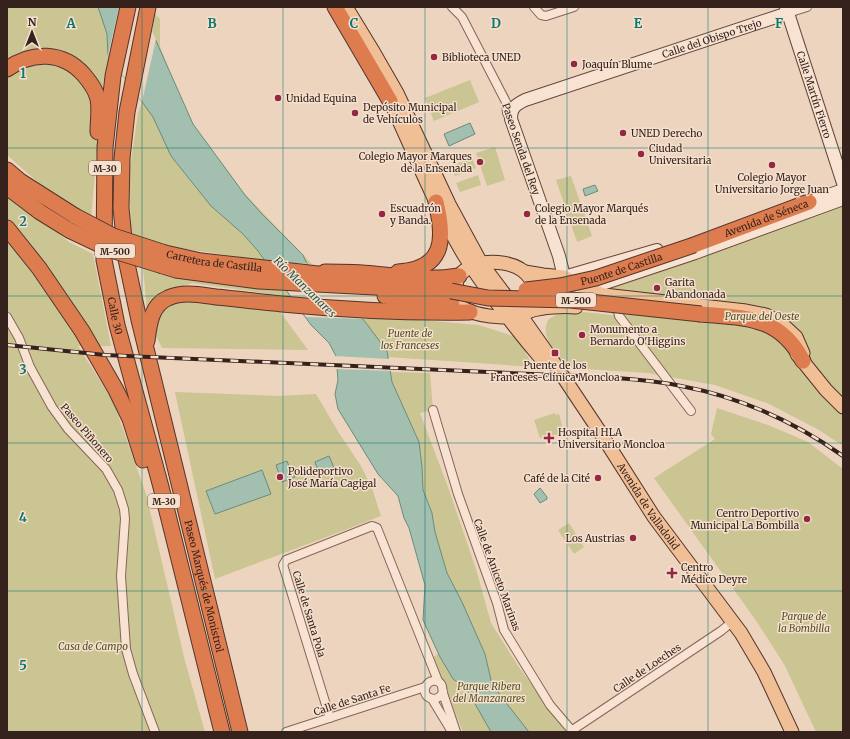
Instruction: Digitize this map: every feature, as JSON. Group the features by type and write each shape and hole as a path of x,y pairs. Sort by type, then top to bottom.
{"highway":[{"name":"Calle 30","path":"128,7 113,76 105,147 104,260 117,325 161,487 193,618"},
{"path":"338,8 390,101"},
{"name":"M-30","path":"146,346 126,259 121,208 122,158 127,112 138,53 149,10"},
{"path":"7,69 23,59 45,56 56,58 68,62 79,69 93,88 98,99 99,114 96,166 97,200 104,260"},
{"path":"7,159 24,177 70,219"},
{"name":"Carretera de Castilla","path":"7,170 111,250 164,260 176,270 256,274 296,271 400,284 419,288"},
{"name":"Carretera de Castilla","path":"7,187 40,212 70,219"},
{"name":"M-500","path":"373,274 413,271 429,263 437,252 441,243 441,230 436,202"},
{"name":"Avenida de Séneca","path":"694,245 809,202"},
{"path":"7,228 40,268 82,331 116,390 130,419 140,448 164,535 193,618"},
{"name":"Puente de Castilla","path":"451,291 520,291 560,286 596,278 694,245"},
{"name":"M-500","path":"296,271 352,272 421,279 459,276"},
{"name":"Carretera de Castilla","path":"256,274 309,284 376,288 419,288 451,291"},
{"name":"M-500","path":"309,284 337,290 366,293 465,309"},
{"name":"M-500","path":"451,291 488,298 571,300 756,320 776,328 788,338 796,348 803,361"},
{"path":"146,346 150,322 156,306 162,301 177,294 193,294 281,304 386,311 425,313 465,309"},
{"name":"Paseo Marqués de Monistrol","path":"146,346 240,732"},
{"name":"Paseo Marqués de Monistrol","path":"193,618 222,732"},
{"path":"236,717 250,732"}],"main road":[{"path":"338,8 374,53 397,92 476,265"},
{"name":"Calle del Obispo Trejo","path":"510,120 512,109 515,105 525,100 787,10"},
{"name":"Calle Martín Fierro","path":"787,10 842,190"},
{"path":"390,101 436,202 476,265"},
{"name":"Paseo Senda del Rey","path":"510,120 559,256 567,287 566,294 549,306"},
{"path":"525,313 533,304 534,293 532,280 518,266 498,263 476,265 459,276 456,282 456,298 465,309 483,316 506,316 525,313 549,306 602,284 694,253 842,190"},
{"name":"Avenida de Séneca","path":"809,202 842,190"},
{"path":"525,272 564,277 593,270 691,239 787,206 809,202"},
{"name":"Avenida de Valladolid","path":"476,265 525,313 650,512 741,633 764,672 792,732"},
{"name":"Avenida de Valladolid","path":"476,265 494,300 506,316 543,361 580,402"},
{"path":"564,277 589,290 604,294 746,311 766,315 782,324 796,338 814,375"},
{"path":"549,306 566,306 618,311 755,326 774,332 784,339 826,390 843,407"}],"street":[{"name":"Paseo Senda del Rey","path":"452,7 462,17 503,98 510,120"},
{"path":"534,7 541,14 546,16 574,7"},
{"name":"Calle del Obispo Trejo","path":"787,10 807,7"},
{"name":"Calle del Obispo Trejo","path":"503,98 512,101 525,100"},
{"path":"618,311 619,316 691,411"},
{"name":"Paseo Piñonero","path":"7,317 20,338 30,367 52,407 68,429 106,469 118,490 124,509 121,576 126,649 133,674 155,732"},
{"name":"Calle de Aniceto Marinas","path":"433,410 458,494 497,603 504,630 550,705 572,731"},
{"name":"Calle de Santa Pola","path":"330,718 283,564 286,560 293,557 372,526 377,528 380,535 438,681"},
{"name":"Calle de Loeches","path":"572,731 721,631 732,622"},
{"path":"452,732 432,699 425,693 425,687 428,682 433,680 438,681 442,685 456,732"},
{"name":"Calle de Santa Fe","path":"286,732 425,687"},
{"path":"432,699 436,699 441,696 443,692"}],"green space":[{"path":"7,7 119,7 103,83 91,218 41,185 7,155"},
{"path":"155,14 160,19 160,46 172,80 193,129 239,188 312,264 266,261 159,245 131,234 129,175"},
{"path":"470,80 479,102 434,121 425,98"},
{"path":"495,147 505,180 487,186 476,153"},
{"path":"472,158 476,168 455,176 451,166"},
{"path":"478,175 481,185 460,192 456,183"},
{"path":"571,176 592,236 577,242 556,180"},
{"name":"Casa de Campo","path":"7,194 69,242 93,254 111,346 78,346 113,401 146,494 185,661 205,732 7,732"},
{"name":"Parque del Oeste","path":"843,204 843,446 819,430 769,404 715,385 648,373 569,368 551,346 546,333 546,327 548,320 555,316 571,312 613,315 608,283"},
{"path":"143,268 286,289 292,297 192,283 164,293 147,311"},
{"path":"196,301 278,309 308,350 162,348 155,334 154,324 161,312 175,303"},
{"name":"Puente de los Franceses","path":"396,318 479,325 516,337 534,367 388,357 387,351 363,319"},
{"name":"Parque Ribera del Manzanares","path":"390,372 430,373 433,410 420,413 448,487 476,569 491,623 518,666 566,732 463,732 433,657 438,654 462,602 447,573 435,532 432,513 423,490 419,442 392,382"},
{"name":"Polideportivo José María Cagigal","path":"175,392 279,396 316,394 361,466 372,488 381,516 215,579"},
{"name":"Parque de la Bombilla","path":"717,408 768,425 808,442 843,469 843,732 816,732 785,666 757,622 654,478 715,439 711,434"},
{"path":"555,413 555,415 559,414 564,433 549,437 548,435 540,438 534,420"},
{"path":"569,523 584,547 574,554 558,530"}],"water":[{"name":"Río Manzanares","path":"98,7 141,7 193,124 245,195 303,255 306,262 363,319 387,351 392,382 419,442 423,490 432,513 435,532 447,573 462,602 485,654 491,680 500,695 529,732 491,732 466,688 453,679 440,657 423,620 425,585 409,528 404,518 398,496 378,474 338,409 335,394 338,380 336,356 329,343 311,325 258,251 243,234 211,206 171,156 153,117 108,55 107,34"},
{"path":"470,123 475,134 449,146 444,134"},
{"path":"595,185 598,191 585,196 583,189"},
{"path":"329,456 335,470 320,476 315,462"},
{"path":"287,461 292,474 294,473 295,477 282,482 276,465"},
{"path":"262,470 271,494 215,514 206,491"},
{"path":"540,488 547,499 540,503 534,494"}],"pier":[{"path":"119,7 141,7 156,39 142,102 108,55"},
{"path":"266,261 312,264 363,319 306,317"},
{"path":"334,356 390,359 392,371 335,369"}],"railway":[{"path":"7,345 105,355 578,376 655,382 703,391 746,404 766,412 806,432 843,456"}],"place":[{"name":"Biblioteca UNED","path":"434,57"},
{"name":"Joaquín Blume","path":"574,64"},
{"name":"Unidad Equina","path":"278,98"},
{"name":"Depósito Municipal de Vehículos","path":"355,113"},
{"name":"UNED Derecho","path":"623,133"},
{"name":"Ciudad Universitaria","path":"641,154"},
{"name":"Colegio Mayor Marques de la Ensenada","path":"480,162"},
{"name":"Colegio Mayor Universitario Jorge Juan","path":"772,165"},
{"name":"Escuadrón y Banda.","path":"382,214"},
{"name":"Colegio Mayor Marqués de la Ensenada","path":"527,214"},
{"name":"Garita Abandonada","path":"657,288"},
{"name":"Monumento a Bernardo O'Higgins","path":"582,335"},
{"name":"Puente de los Franceses-Clínica Moncloa","path":"555,353"},
{"name":"Hospital HLA Universitario Moncloa","path":"549,438"},
{"name":"Polideportivo José María Cagigal","path":"280,477"},
{"name":"Café de la Cité","path":"598,478"},
{"name":"Centro Deportivo Municipal La Bombilla","path":"807,519"},
{"name":"Los Austrias","path":"633,538"},
{"name":"Centro Médico Deyre","path":"672,573"}]}
